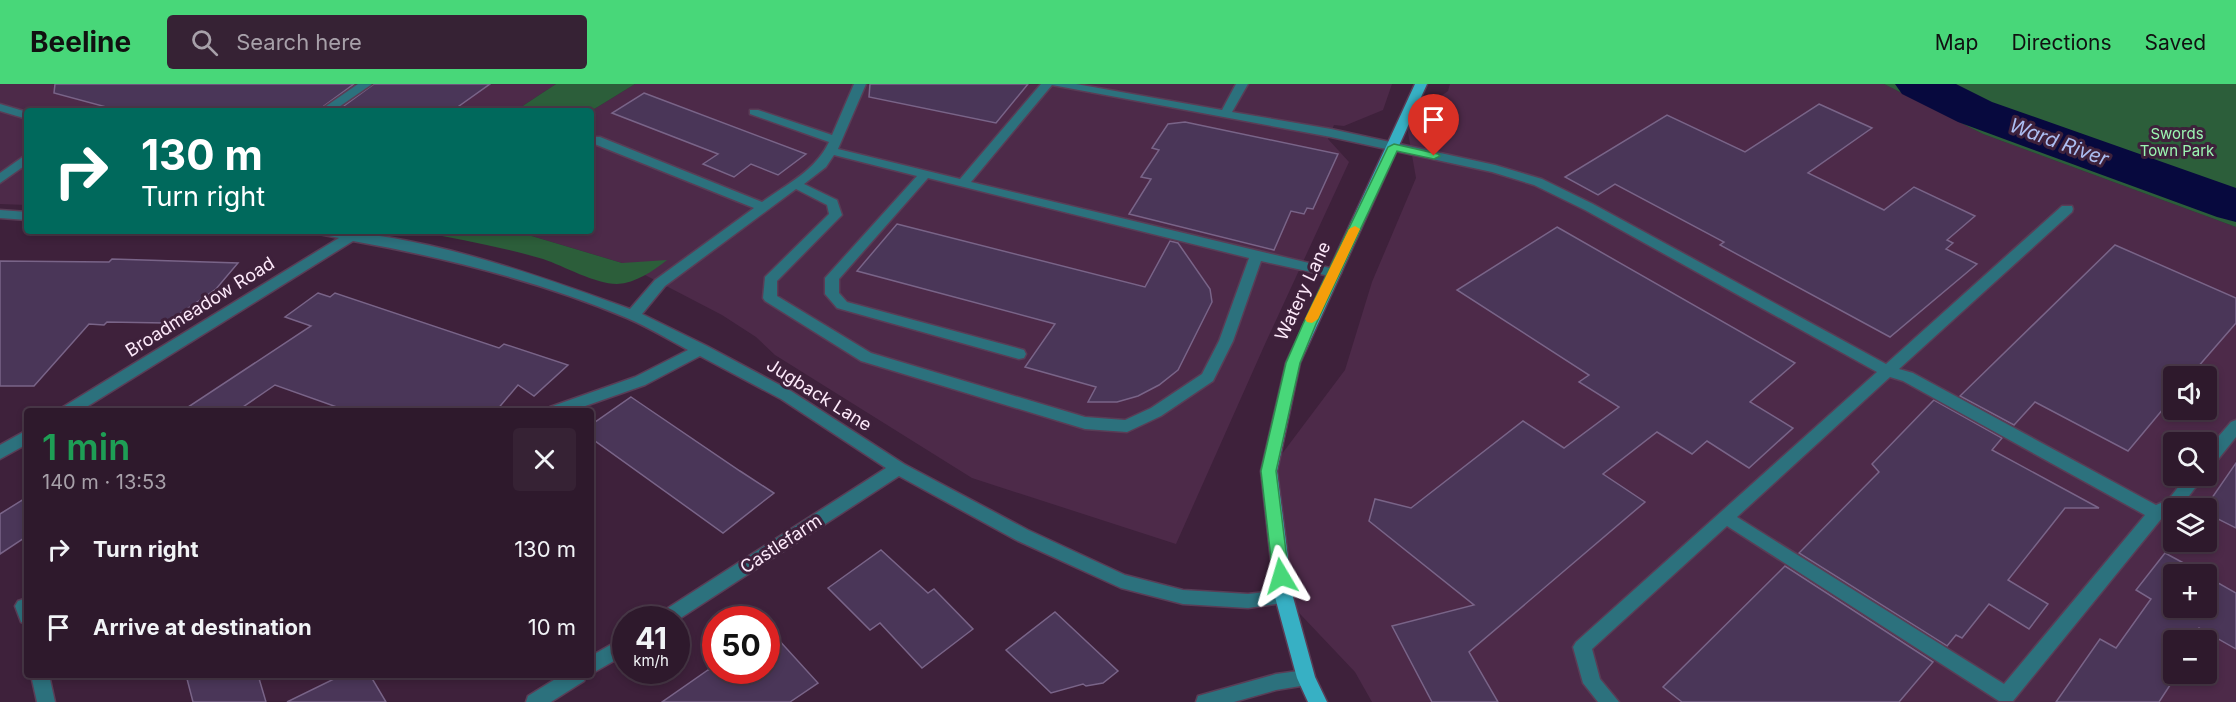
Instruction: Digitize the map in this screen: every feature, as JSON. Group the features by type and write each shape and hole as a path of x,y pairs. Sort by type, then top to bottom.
{"main road":[{"name":"Watery Lane","path":"1318,702 1306,678 1284,597 1269,471 1293,363 1421,84"}],"street":[{"path":"330,108 366,84"},
{"path":"633,315 660,283 795,184 811,177 835,146 860,84"},
{"path":"962,184 1047,84"},
{"path":"1057,84 1331,133 1495,169 1538,182 1589,207 1888,371 1908,377 2156,513"},
{"path":"1225,114 1242,84"},
{"path":"0,107 24,115"},
{"path":"754,112 835,146 918,174 1334,273"},
{"path":"596,140 764,207"},
{"path":"0,179 24,160"},
{"path":"918,174 832,278 832,294 842,305 1019,354"},
{"path":"795,184 833,203 836,215 770,280 770,298 866,357 1084,423 1127,426 1156,412 1208,377 1226,341 1256,256"},
{"path":"1610,702 1592,683 1582,647 2067,209"},
{"path":"0,214 24,216"},
{"name":"Jugback Lane","path":"341,234 431,251 530,278 633,315 702,349 786,395 898,468 1022,536 1121,581 1183,597 1248,601 1284,597"},
{"name":"Broadmeadow Road","path":"73,408 353,236"},
{"path":"564,408 640,381 702,349"},
{"path":"2217,449 2236,426"},
{"path":"0,453 24,438"},
{"name":"Castlefarm","path":"685,606 898,468"},
{"path":"1725,517 2006,695 2156,513 2174,504 2188,486"},
{"path":"594,664 612,653"},
{"path":"41,678 46,702"},
{"path":"535,702 572,678"},
{"path":"1203,702 1276,682 1306,678"}],"shaded area":[{"path":"0,84 556,84 520,108 24,108 24,205 0,204"},
{"path":"635,84 1392,84 1383,110 1344,126 1334,125 1328,139 1349,162 1176,544 972,478 775,355 756,337 722,315 622,263 525,234 594,234 594,109"},
{"path":"1450,84 1884,84 1983,134 2236,227 2236,702 1372,702 1355,672 1284,597 1269,471 1345,370 1372,282 1416,178 1406,121 1448,91"}],"green space":[{"path":"556,84 635,84 594,109 520,108"},
{"name":"Swords Town Park","path":"1884,84 2236,84 2236,227 1983,134"},
{"path":"431,234 525,234 622,263 667,260 637,279 617,284 589,278 543,259"}],"building":[{"path":"55,84 354,84 321,108 110,108 54,93"},
{"path":"374,84 490,84 456,108 341,108"},
{"path":"870,84 1028,84 996,123 869,97"},
{"path":"644,93 806,154 778,175 751,164 734,177 703,164 718,154 612,113"},
{"path":"1819,104 1872,128 1808,173 1884,210 1914,187 1975,216 1947,240 1953,243 1946,249 1977,264 1890,337 1720,245 1724,242 1615,184 1598,195 1565,177 1667,115 1745,152"},
{"path":"1185,122 1338,154 1313,209 1307,208 1304,214 1291,211 1274,250 1129,214 1151,179 1141,177 1159,150 1152,148 1168,124"},
{"path":"897,224 1145,287 1170,241 1178,243 1210,289 1212,302 1178,370 1159,385 1138,396 1117,402 1088,402 1096,387 1025,367 1055,324 857,271"},
{"path":"1557,227 1795,363 1750,402 1793,428 1749,468 1707,441 1692,454 1657,432 1603,474 1645,502 1469,652 1498,702 1432,702 1392,626 1474,605 1369,521 1375,499 1411,508 1523,421 1564,448 1619,407 1579,382 1589,375 1457,290"},
{"path":"2115,245 2236,298 2236,323 2199,366 2163,366 2163,409 2128,451 2035,402 2014,425 1960,396"},
{"path":"112,259 238,263 216,289 166,323 89,324 34,386 0,386 0,261 109,262"},
{"path":"318,293 330,297 335,293 499,348 504,344 568,365 534,396 518,385 499,408 340,408 275,385 241,408 187,408 311,326 285,317"},
{"path":"631,397 774,493 723,533 594,440 594,423"},
{"path":"1934,400 2002,438 1992,450 2099,508 2065,508 2008,580 2048,604 2029,629 1989,604 1962,638 1956,635 1947,646 1799,553 1879,472 1872,464"},
{"path":"2236,463 2236,528 2217,518 2217,498 2212,498"},
{"path":"24,499 24,538 0,554 0,514"},
{"path":"881,550 928,593 934,589 973,629 922,668 880,623 870,630 828,588"},
{"path":"2165,553 2185,564 2163,564 2163,618 2217,618 2217,582 2236,593 2236,649 2217,638 2217,630 2199,628 2198,630 2163,630 2163,684 2171,684 2159,702 2056,702 2100,639 2116,648 2151,599 2136,590"},
{"path":"1785,566 1933,662 1899,702 1682,702 1663,687"},
{"path":"1055,612 1118,671 1103,683 1086,686 1083,684 1051,693 1006,650"},
{"path":"780,641 818,683 790,702 662,702 702,674 702,684 780,684"},
{"path":"187,678 259,678 266,702 193,702"},
{"path":"336,678 372,678 386,702 287,702"}],"waterway":[{"name":"Ward River","path":"1919,84 1975,112 2236,206"}],"slow traffic":[{"path":"1312,319 1355,229"}],"route":[{"path":"1281,576 1269,471 1293,363 1309,324 1394,147 1434,156"}]}
